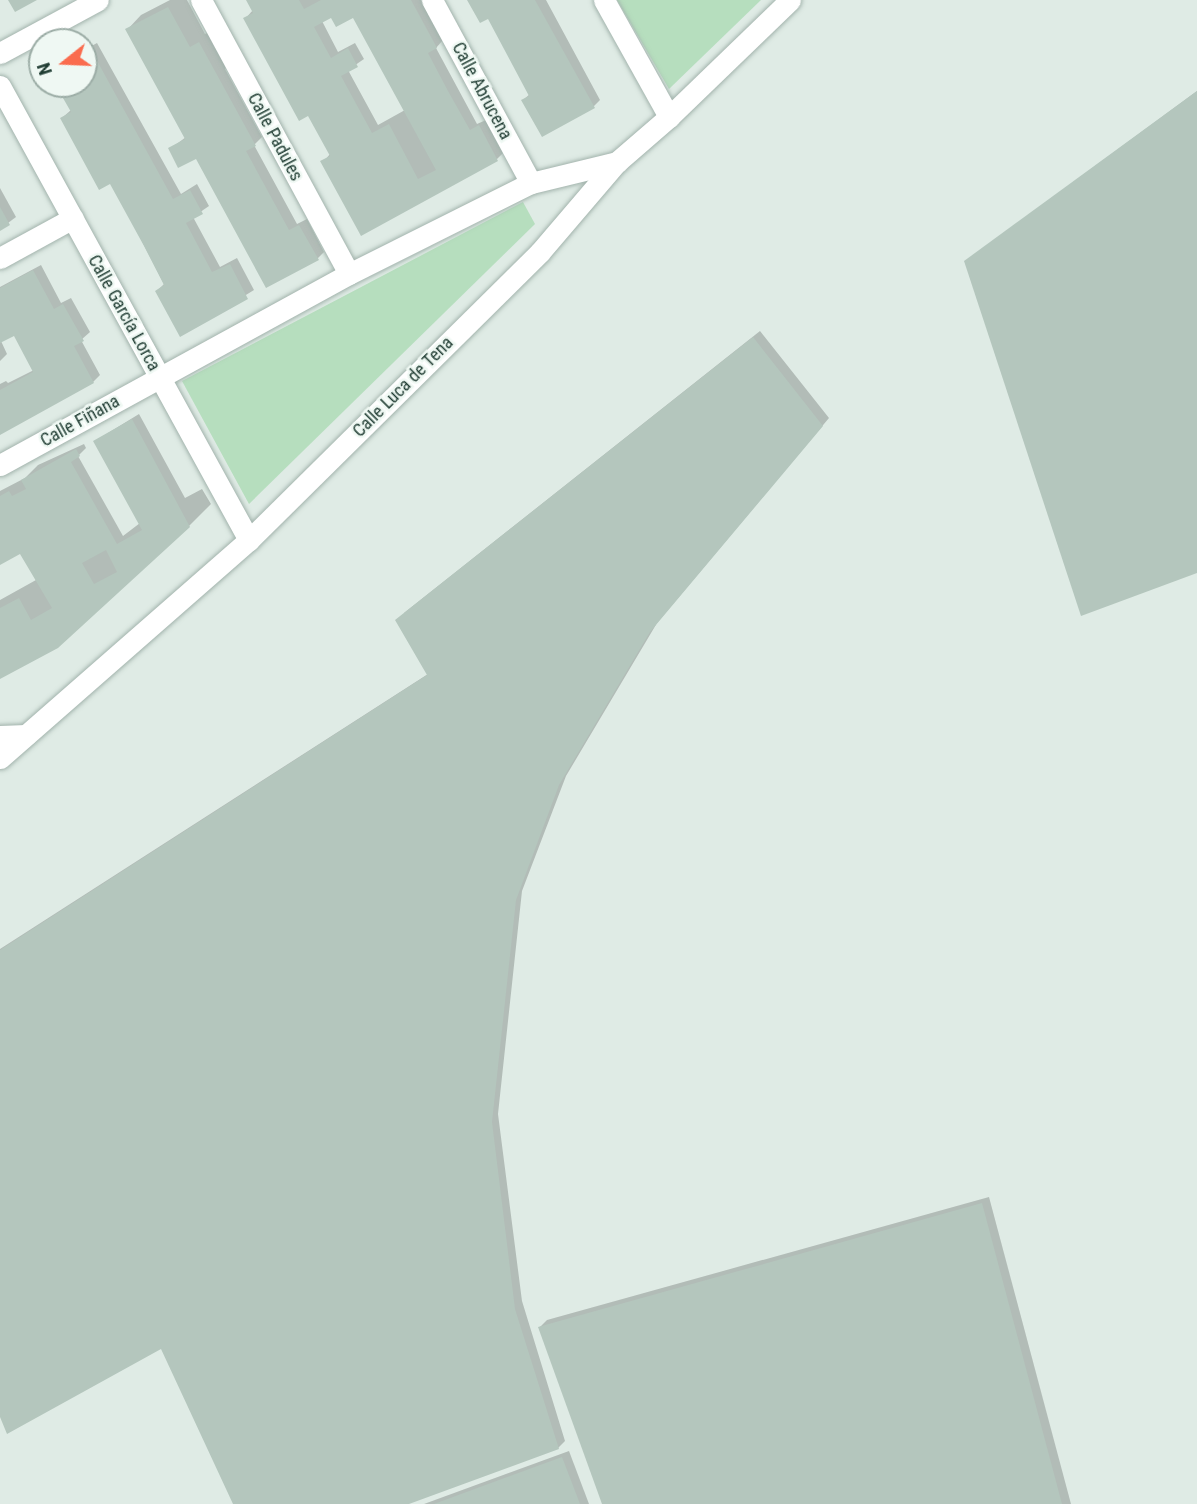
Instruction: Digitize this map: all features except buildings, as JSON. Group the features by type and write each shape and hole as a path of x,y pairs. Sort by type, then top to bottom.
{"street":[{"path":"0,53 98,0"},
{"name":"Calle Padules","path":"201,0 349,274"},
{"name":"Calle Abrucena","path":"432,0 531,183"},
{"path":"604,0 670,117"},
{"name":"Calle Luca de Tena","path":"0,758 249,540 540,252 617,162 670,117 790,0"},
{"name":"Calle García Lorca","path":"0,86 249,540"},
{"name":"Calle Fiñana","path":"0,465 349,274 531,183 617,162"},
{"path":"0,258 73,218"},
{"path":"0,736 26,735"}],"green space":[{"path":"617,0 761,0 669,89"},
{"path":"523,202 535,224 249,504 182,381"}]}
